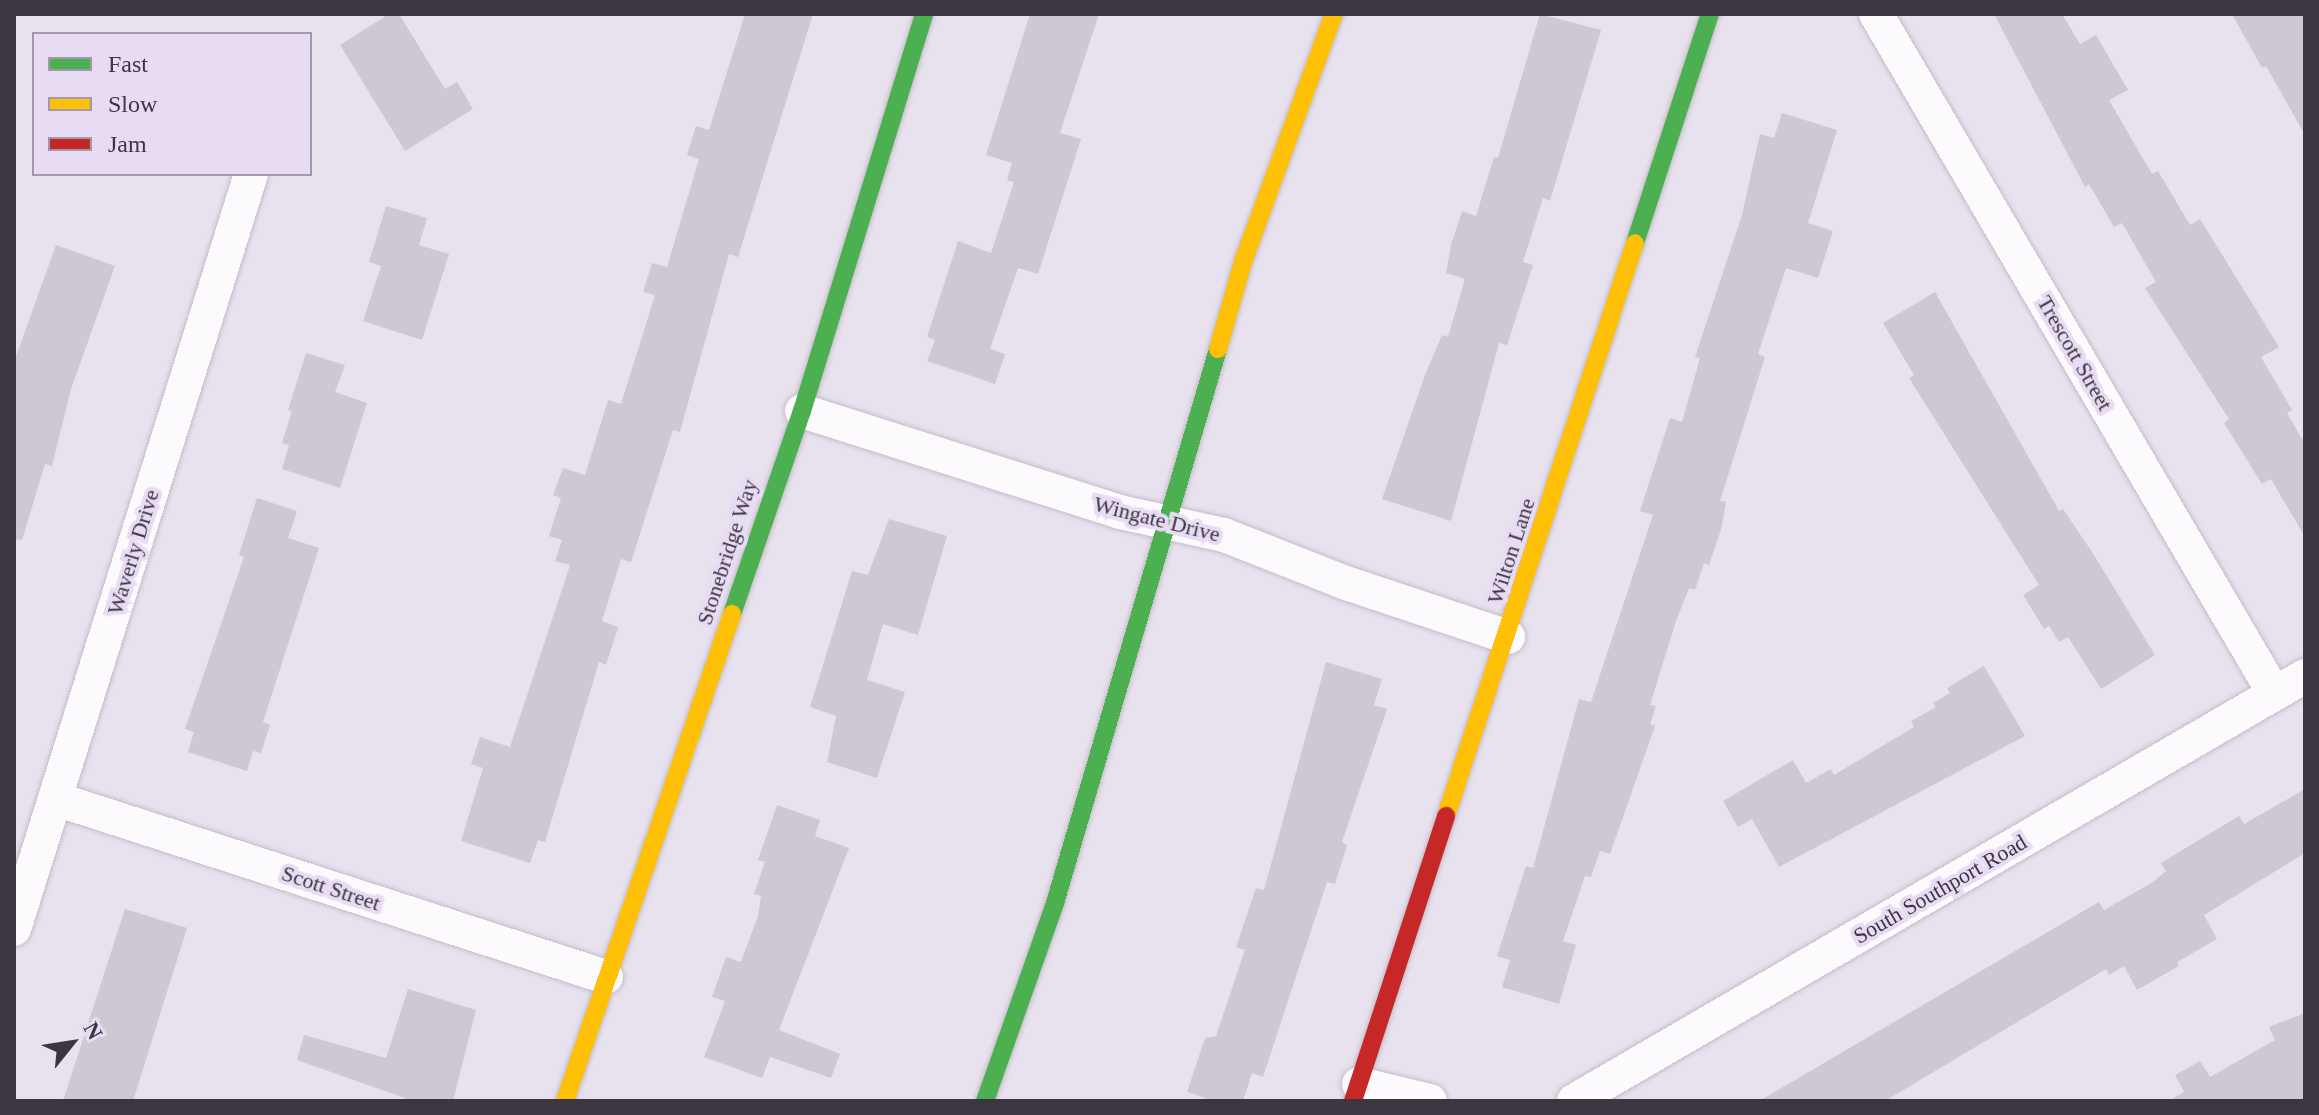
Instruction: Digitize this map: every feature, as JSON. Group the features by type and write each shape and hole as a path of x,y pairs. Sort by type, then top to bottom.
{"street":[{"name":"Stonebridge Way","path":"565,1101 606,977 644,883 802,411 924,14"},
{"path":"985,1101 1055,903 1170,523 1243,262 1334,14"},
{"name":"Wilton Lane","path":"1356,1092 1508,637 1710,14"},
{"name":"Trescott Street","path":"1876,14 2274,693"},
{"name":"Waverly Drive","path":"14,929 250,176"},
{"name":"Wingate Drive","path":"802,411 1170,523 1224,535 1346,583 1508,637"},
{"name":"South Southport Road","path":"1574,1101 2305,676"},
{"name":"Scott Street","path":"56,799 606,977"},
{"path":"1356,1092 1430,1101"}],"building":[{"path":"389,14 399,14 445,89 457,82 473,109 405,151 340,45"},
{"path":"745,14 813,14 738,257 729,254 680,432 673,430 631,562 621,559 602,621 618,627 606,665 599,662 545,842 538,840 530,863 461,841 483,768 471,764 480,737 510,747 570,565 555,561 562,540 549,536 561,498 553,495 563,468 585,475 608,400 621,404 655,295 643,292 652,263 667,267 699,159 687,155 696,126 709,130"},
{"path":"1030,14 1099,14 1060,133 1081,139 1038,274 1018,268 990,349 1005,354 995,384 927,361 935,340 927,337 958,241 991,253 1014,182 1007,180 1012,163 986,155"},
{"path":"1540,14 1601,30 1550,201 1543,198 1523,262 1533,265 1507,345 1499,343 1451,521 1382,499 1425,375 1442,335 1448,337 1465,279 1446,273 1462,211 1476,216 1494,157 1498,158"},
{"path":"1994,14 2062,14 2080,44 2096,35 2128,90 2109,100 2152,174 2158,171 2190,225 2200,219 2279,347 2261,357 2292,410 2287,413 2305,444 2305,537 2271,479 2262,484 2224,423 2229,419 2145,288 2156,282 2122,223 2114,227 2089,184 2085,187"},
{"path":"2232,14 2305,14 2305,135 2266,66 2262,68"},
{"path":"1782,113 1837,130 1808,223 1833,231 1818,278 1786,268 1758,354 1765,357 1720,501 1726,502 1721,530 1709,565 1704,563 1695,590 1689,588 1676,621 1650,705 1656,706 1650,724 1655,726 1610,854 1600,851 1591,877 1585,876 1563,941 1576,945 1559,1004 1502,987 1510,960 1497,956 1526,866 1533,868 1579,699 1591,702 1653,515 1640,511 1670,418 1682,422 1700,358 1695,357 1742,215 1760,134 1774,138"},
{"path":"386,206 427,218 419,245 449,254 422,340 363,321 381,266 369,262"},
{"path":"56,245 115,266 71,389 52,466 45,464 22,540 14,539 14,362"},
{"path":"1935,292 2059,511 2063,509 2092,552 2155,655 2101,689 2068,637 2059,642 2049,626 2044,629 2023,595 2039,585 1909,378 1914,375 1883,323"},
{"path":"306,353 345,365 335,392 367,403 340,488 282,469 289,445 282,443 292,411 288,410"},
{"path":"257,498 297,511 288,538 319,548 263,722 270,725 261,753 253,751 247,771 188,752 194,732 185,729 244,557 239,555"},
{"path":"889,519 947,536 918,635 883,624 867,680 905,692 877,778 827,762 836,716 810,707 852,571 868,575"},
{"path":"1326,662 1382,679 1374,705 1387,709 1342,842 1347,845 1335,884 1327,882 1263,1077 1252,1073 1243,1101 1214,1101 1187,1092 1205,1038 1216,1036 1245,950 1236,947 1256,888 1264,890"},
{"path":"1984,666 2025,736 1779,867 1752,819 1738,827 1723,801 1793,760 1806,783 1831,769 1834,775 1914,727 1911,721 1936,707 1933,703 1950,693 1947,688"},
{"path":"2305,789 2305,853 2204,915 2217,939 2137,990 2124,966 2109,975 2106,969 1885,1101 1759,1101 2099,902 2104,910 2153,882 2166,871 2161,863 2239,816 2244,824"},
{"path":"777,805 820,820 815,836 849,848 779,1030 840,1054 831,1078 770,1057 762,1078 704,1057 725,1001 712,997 726,957 741,962 758,916 761,896 754,894 765,862 758,860"},
{"path":"125,909 187,928 133,1101 63,1101"},
{"path":"408,989 476,1010 453,1101 413,1101 297,1060 304,1035 386,1058"},
{"path":"2305,1013 2305,1101 2169,1101 2184,1092 2175,1075 2200,1061 2210,1077 2275,1040 2269,1027"}],"traffic: fast":[{"path":"732,614 802,411 924,14"},
{"path":"1635,243 1710,14"},
{"path":"985,1101 1055,903 1218,349"}],"traffic: slow":[{"path":"1218,349 1243,262 1334,14"},
{"path":"1446,816 1635,243"},
{"path":"565,1101 732,614"}],"traffic: jam":[{"path":"1353,1101 1446,816"}]}
